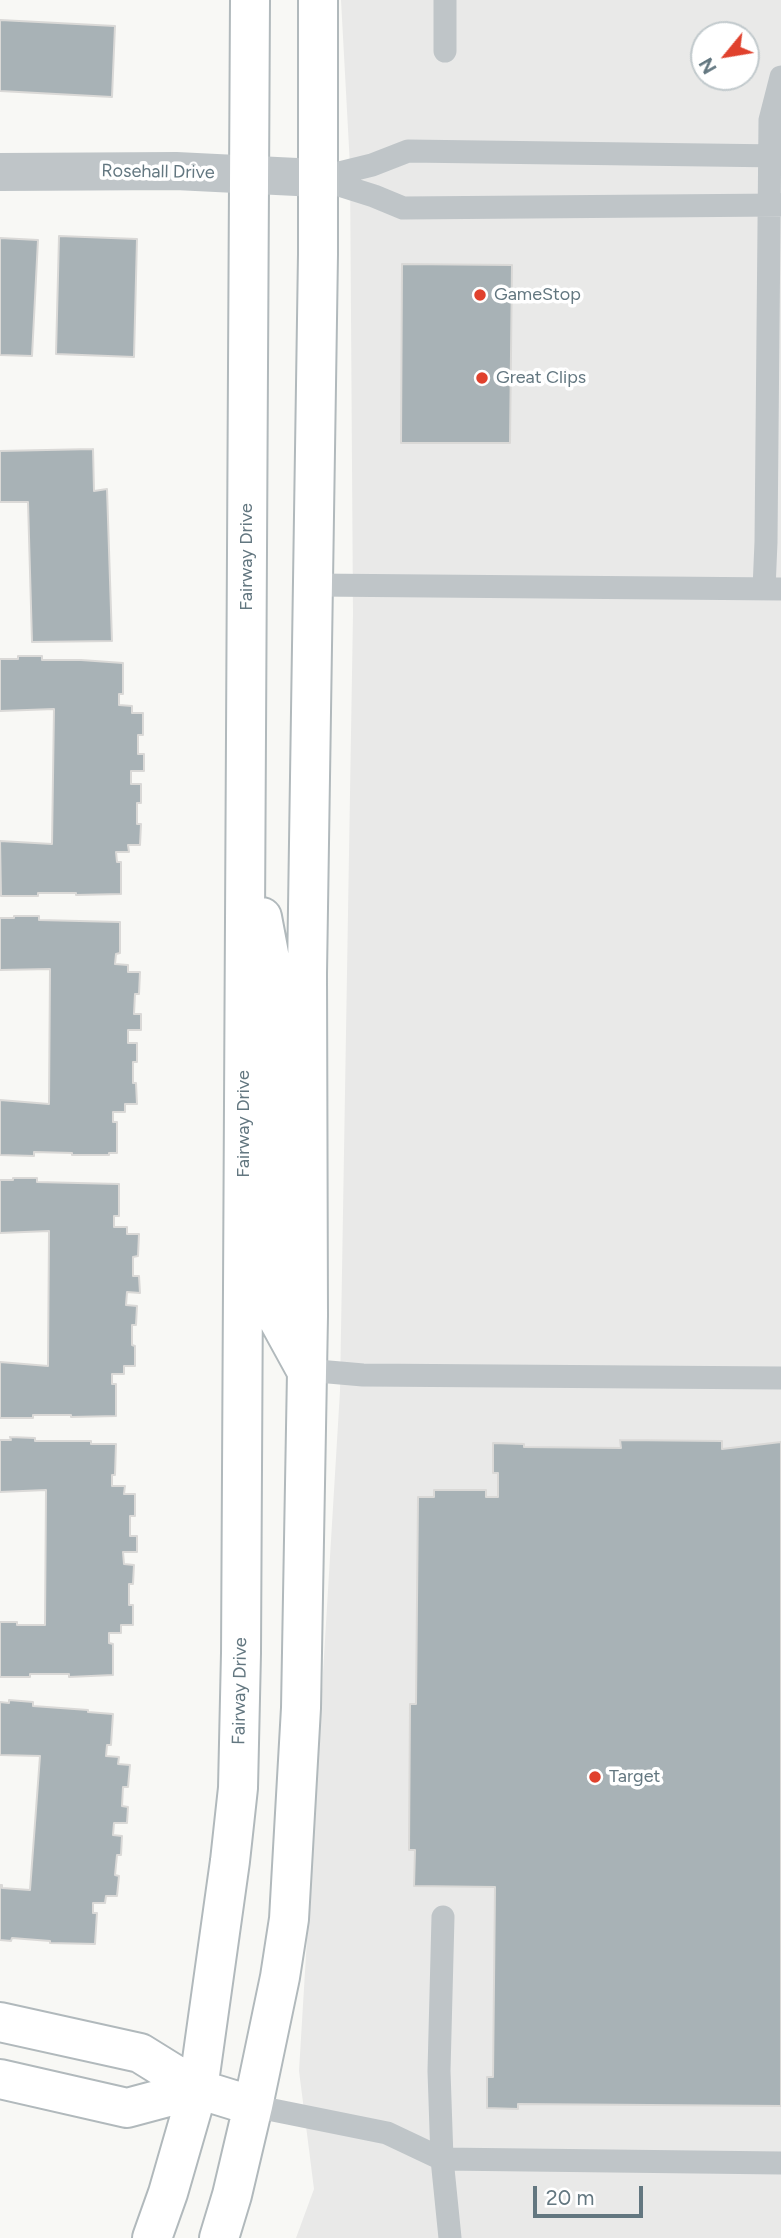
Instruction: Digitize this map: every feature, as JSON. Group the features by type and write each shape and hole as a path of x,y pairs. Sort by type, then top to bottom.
{"main road":[{"name":"Fairway Drive","path":"152,2238 198,2089 238,1788 250,0"},
{"path":"219,2238 253,2106 280,1977 289,1919 301,1708 308,1316 307,973 314,584 318,0"},
{"path":"246,836 275,985 278,1319 306,1370"},
{"path":"0,2022 140,2053 198,2089 253,2106"},
{"path":"0,2079 127,2108 198,2089"}],"street":[{"name":"Rosehall Drive","path":"0,172 176,171 317,178"}],"lane":[{"path":"445,0 445,51"},
{"path":"314,584 772,589 775,156 770,120 781,77"},
{"path":"317,178 372,166 408,151 775,156"},
{"path":"317,178 403,208 775,204"},
{"path":"306,1370 363,1375 781,1378"},
{"path":"443,1917 439,2071 442,2159 450,2238"},
{"path":"253,2106 387,2133 442,2159 781,2163"}],"shaded area":[{"path":"341,0 781,0 781,2238 296,2238 314,2189 299,2071 340,1391 353,614 350,166"}],"building":[{"path":"0,20 115,26 112,97 0,91"},
{"path":"59,236 137,239 134,357 56,354"},
{"path":"0,238 38,240 32,356 0,355"},
{"path":"402,264 512,265 510,443 401,443"},
{"path":"93,449 94,491 107,489 112,641 32,642 28,502 0,502 0,451"},
{"path":"18,656 42,656 42,660 123,663 123,694 119,694 119,705 132,706 132,713 143,713 143,735 138,735 138,754 144,754 144,771 131,771 131,784 141,784 141,803 137,803 137,824 141,824 140,845 128,845 129,852 116,852 117,862 121,862 121,894 38,893 38,896 1,896 0,841 52,844 54,709 0,711 0,659 18,659"},
{"path":"39,916 39,920 120,922 120,953 116,954 115,964 128,965 128,972 140,972 139,994 135,994 134,1014 141,1014 141,1030 128,1030 128,1043 137,1043 133,1083 136,1083 137,1104 125,1104 125,1112 113,1112 113,1122 117,1122 117,1153 72,1155 34,1152 34,1156 0,1155 0,1100 49,1104 50,969 0,970 0,918"},
{"path":"37,1178 37,1182 119,1184 119,1216 114,1216 114,1227 127,1227 127,1234 139,1234 138,1256 133,1257 133,1276 139,1276 140,1293 127,1292 126,1305 137,1306 136,1325 132,1325 135,1366 124,1366 124,1374 112,1374 112,1384 116,1384 116,1416 33,1415 33,1418 0,1418 0,1362 48,1366 49,1231 0,1233 0,1180"},
{"path":"10,1437 35,1438 35,1441 116,1444 112,1486 125,1486 124,1494 135,1494 135,1516 130,1516 130,1536 137,1536 137,1552 123,1552 124,1564 134,1565 133,1584 129,1584 133,1625 121,1625 121,1633 109,1633 109,1643 113,1644 113,1675 69,1677 69,1674 30,1674 30,1677 0,1677 0,1622 45,1625 46,1490 0,1492 0,1440 11,1440"},
{"name":"Target","path":"620,1440 722,1441 722,1449 781,1442 781,2106 518,2104 518,2109 487,2108 487,2077 493,2077 495,1887 414,1886 415,1850 409,1850 410,1704 416,1704 418,1497 434,1497 434,1490 486,1490 486,1497 498,1497 498,1473 493,1473 493,1443 524,1444 524,1447 621,1448"},
{"path":"9,1700 33,1702 33,1706 113,1714 111,1745 107,1745 106,1756 119,1757 118,1764 130,1765 128,1787 123,1787 122,1806 128,1807 127,1823 114,1823 113,1835 122,1836 121,1855 117,1855 115,1875 119,1876 117,1896 106,1896 105,1903 93,1903 93,1913 97,1913 95,1944 50,1943 12,1938 11,1941 0,1940 0,1885 2,1888 30,1890 40,1756 0,1755 0,1702 9,1703"}],"place":[{"name":"GameStop","path":"480,295"},
{"name":"Great Clips","path":"482,378"},
{"name":"Target","path":"595,1777"}]}
